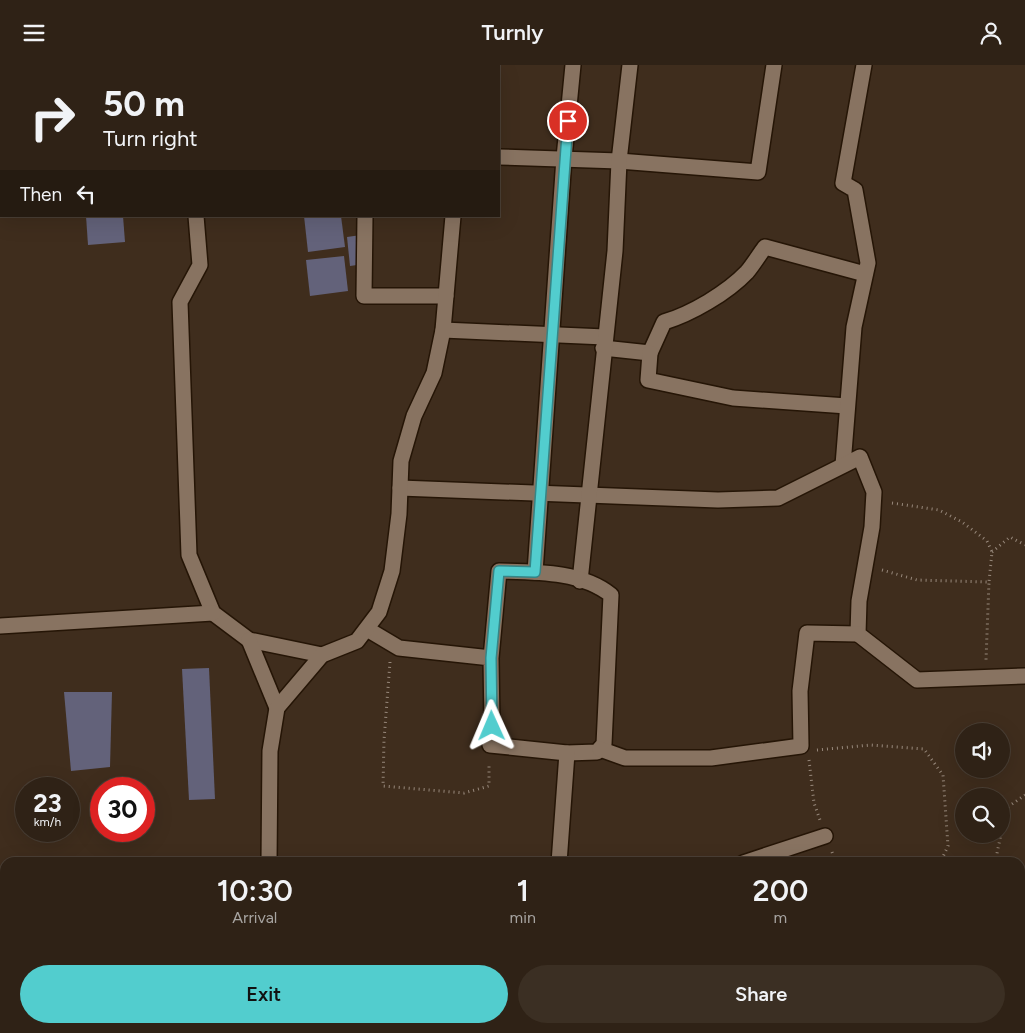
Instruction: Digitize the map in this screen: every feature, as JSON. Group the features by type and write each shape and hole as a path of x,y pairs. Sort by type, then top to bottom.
{"street":[{"path":"535,572 564,158 573,65"},
{"path":"580,581 615,251 619,161 630,65"},
{"path":"500,157 619,161 758,172 774,65"},
{"path":"843,465 854,327 868,263 855,190 844,183 864,65"},
{"path":"198,217 200,265 180,302 189,555 213,613 249,640 322,655"},
{"path":"366,217 364,296 446,296"},
{"path":"269,857 270,751 277,708 322,655 357,641 379,612 392,571 401,461 414,416 434,373 443,330 453,217"},
{"path":"847,406 733,398 648,380 650,353 664,322 688,314 746,273 765,247 865,274"},
{"path":"443,330 552,335 604,343 650,353"},
{"path":"400,488 718,499 778,498 860,457 874,492 874,500 866,566 859,601 858,635"},
{"path":"499,571 535,572 570,576 602,587 612,595 604,744 597,752 567,753 490,745 492,726 491,658 499,571"},
{"path":"0,626 213,613"},
{"path":"366,629 399,648 491,658"},
{"path":"600,749 625,758 711,758 801,746 800,691 807,633 858,635 917,680 1025,676"},
{"path":"249,640 277,708"},
{"path":"559,857 567,753"},
{"path":"761,857 825,836"}],"path":[{"path":"874,500 938,511 962,523 987,541 992,552 989,582 986,678"},
{"path":"992,552 1010,537 1025,545"},
{"path":"866,566 917,580 989,582"},
{"path":"392,644 384,740 383,786 464,793 488,786 490,745"},
{"path":"834,857 814,803 808,751 871,745 924,749 943,775 948,846 943,857"},
{"path":"1010,806 1025,795"},
{"path":"996,857 998,843"}],"building":[{"path":"86,217 123,217 125,242 88,245"},
{"path":"304,217 341,217 345,247 308,252"},
{"path":"361,235 364,264 350,266 347,237"},
{"path":"344,256 348,291 310,296 306,260"},
{"path":"209,668 215,799 189,800 182,669"},
{"path":"64,692 112,692 110,767 71,771"}],"route":[{"path":"492,726 491,658 499,571 535,572 568,121"}]}
